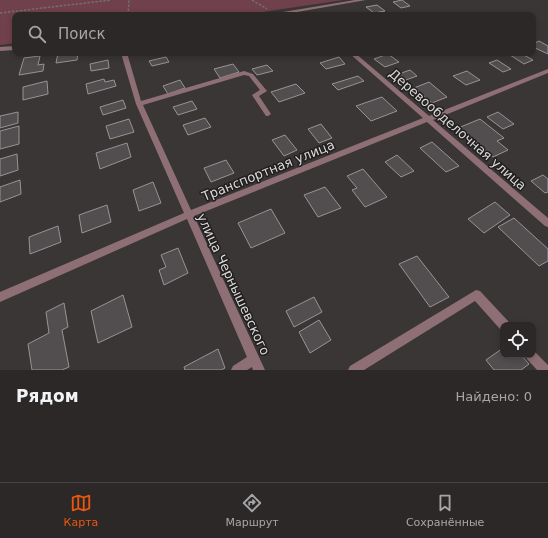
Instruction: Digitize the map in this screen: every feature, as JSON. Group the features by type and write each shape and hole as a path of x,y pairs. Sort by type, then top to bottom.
{"street":[{"path":"292,12 364,0"},
{"path":"0,49 12,48"},
{"name":"улица Чернышевского","path":"125,56 139,104 259,370"},
{"name":"Деревообделочная улица","path":"355,56 426,119 548,223"},
{"name":"Транспортная улица","path":"0,296 188,215 426,119 548,72"},
{"path":"139,104 244,73 251,75 264,91 255,95 268,114"},
{"path":"354,370 476,295 501,322"},
{"path":"534,358 545,370"},
{"path":"237,370 254,359"}],"path":[{"path":"0,13 111,0"},
{"path":"128,12 129,0"},
{"path":"252,0 270,12"}],"shaded area":[{"path":"0,0 343,0 262,12 12,12 12,43 0,45"}],"building":[{"path":"402,0 410,6 401,8 393,2"},
{"path":"377,5 385,11 373,12 366,7"},
{"path":"539,41 548,46 548,54 536,48 536,42"},
{"path":"40,56 38,65 44,64 43,71 19,75 24,58"},
{"path":"57,56 78,56 77,60 56,63"},
{"path":"382,56 391,56 399,62 385,67 374,59"},
{"path":"512,56 526,56 533,60 524,64"},
{"path":"166,57 169,62 152,66 149,61"},
{"path":"339,57 345,64 326,69 320,63"},
{"path":"108,60 109,68 91,71 90,64"},
{"path":"497,60 511,69 503,72 489,63"},
{"path":"233,64 239,72 220,78 214,69"},
{"path":"267,65 273,71 257,75 252,69"},
{"path":"410,70 417,76 403,81 396,75"},
{"path":"467,71 480,80 466,85 453,76"},
{"path":"358,76 364,81 338,90 332,84"},
{"path":"104,79 105,82 114,80 116,86 88,94 86,84"},
{"path":"180,80 185,88 168,94 163,86"},
{"path":"47,81 48,94 23,100 23,87"},
{"path":"429,82 447,97 432,103 414,88"},
{"path":"296,84 305,93 279,102 271,92"},
{"path":"382,97 397,111 371,121 356,106"},
{"path":"123,100 126,108 103,115 100,107"},
{"path":"192,101 197,109 178,115 173,107"},
{"path":"18,112 18,123 0,128 0,116"},
{"path":"498,112 514,124 503,129 487,117"},
{"path":"205,118 211,127 188,135 183,125"},
{"path":"129,119 134,132 110,139 106,126"},
{"path":"480,119 504,138 497,141 508,150 493,157 458,128"},
{"path":"321,124 332,138 319,143 308,129"},
{"path":"19,126 19,144 0,149 0,131"},
{"path":"285,135 297,150 284,156 272,140"},
{"path":"432,142 459,166 446,172 420,148"},
{"path":"127,143 131,157 100,169 96,153"},
{"path":"17,154 18,170 0,176 0,159"},
{"path":"397,155 414,171 401,177 385,162"},
{"path":"226,160 234,173 211,182 204,168"},
{"path":"363,169 387,197 365,207 352,190 357,188 347,176"},
{"path":"543,175 548,179 548,192 545,193 531,181"},
{"path":"20,180 21,194 0,202 0,187"},
{"path":"153,182 161,203 139,211 133,190"},
{"path":"325,187 341,208 318,217 304,195"},
{"path":"495,202 510,215 484,233 468,219"},
{"path":"107,205 111,222 82,233 79,215"},
{"path":"271,209 285,233 251,248 238,223"},
{"path":"514,218 548,249 548,261 539,266 498,227"},
{"path":"58,226 61,242 30,254 29,237"},
{"path":"178,248 188,273 164,285 159,270 166,267 161,255"},
{"path":"417,256 449,297 430,307 399,264"},
{"path":"123,295 132,327 98,343 91,311"},
{"path":"314,297 322,312 294,327 286,311"},
{"path":"64,303 68,327 62,330 69,367 62,370 32,370 28,344 49,333 46,312"},
{"path":"319,320 331,340 310,353 299,332"},
{"path":"218,349 225,368 221,370 185,370 184,367"},
{"path":"500,350 500,358 524,358 529,364 521,370 494,370 486,360"}]}
